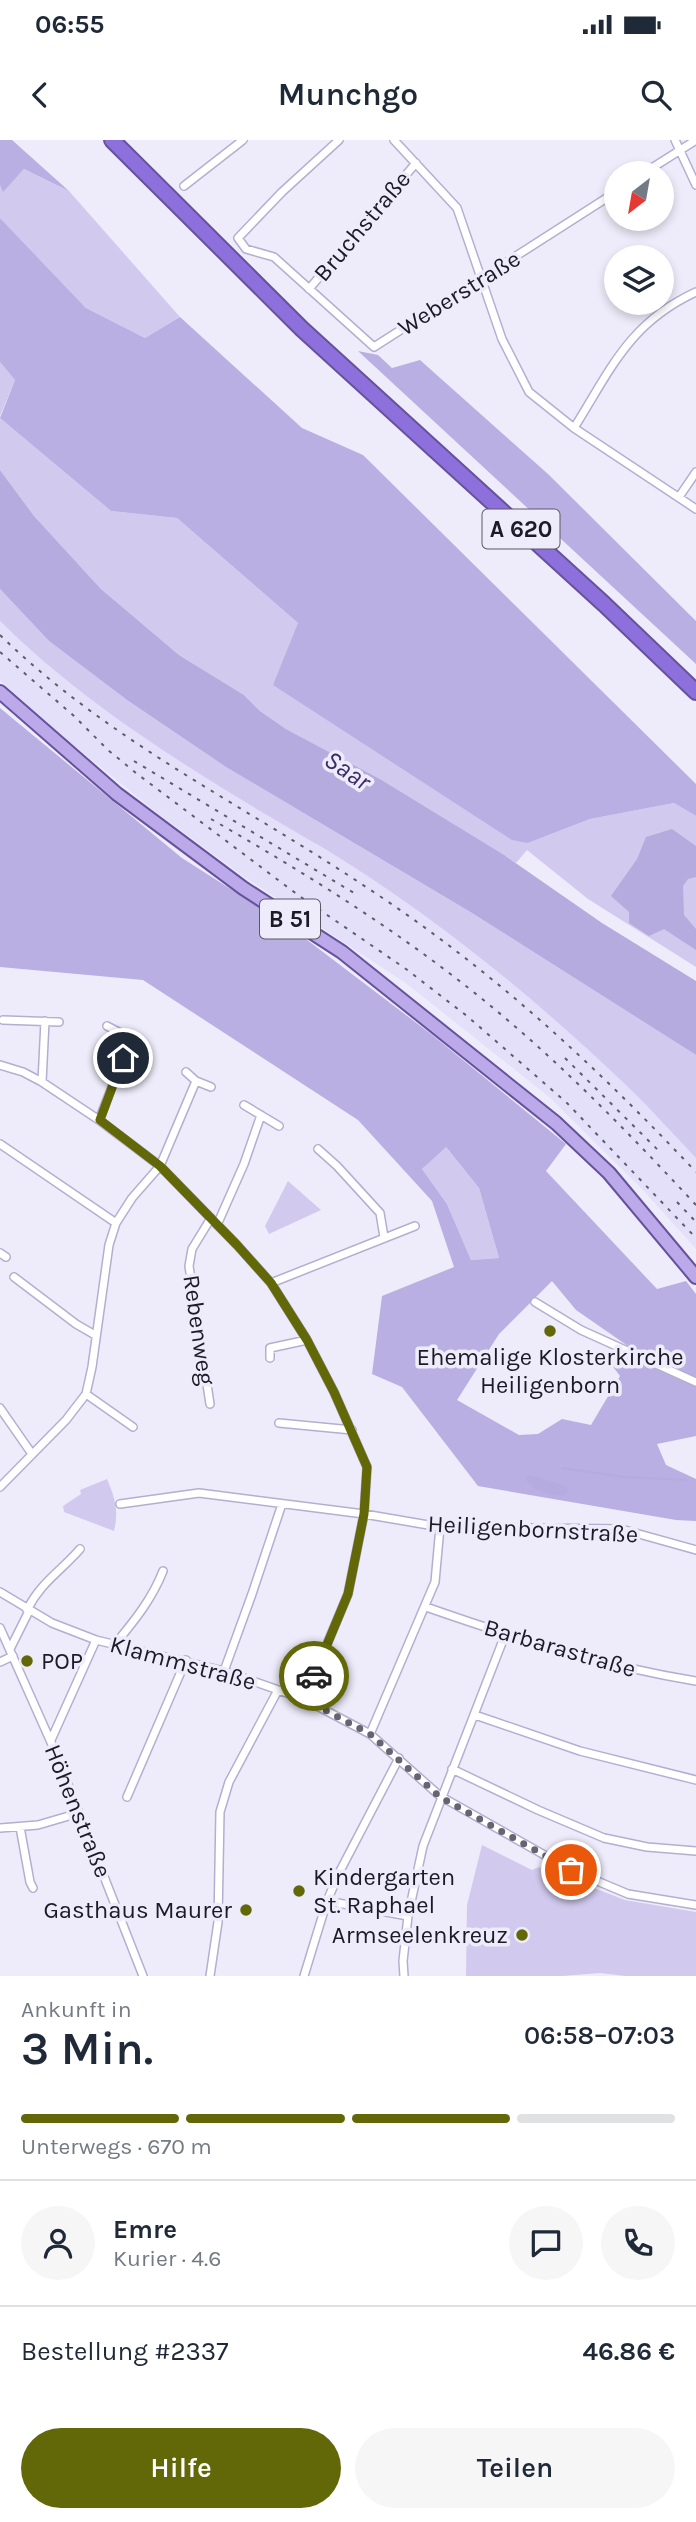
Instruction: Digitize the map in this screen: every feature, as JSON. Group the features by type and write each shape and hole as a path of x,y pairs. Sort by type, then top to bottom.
{"highway":[{"name":"A 620","path":"112,140 165,187 344,368 604,604 696,692"},
{"name":"A 620","path":"125,140 165,187"},
{"name":"A 620","path":"236,257 611,598 696,679"}],"main road":[{"name":"B 51","path":"0,692 117,794 243,888 342,952 580,1145 639,1206 696,1277"}],"street":[{"path":"184,186 243,140"},
{"path":"309,289 274,257 246,249 239,238 282,192 339,140"},
{"path":"394,140 457,208 502,339 529,393 574,428 696,509"},
{"path":"675,140 696,185"},
{"path":"662,161 696,140"},
{"name":"Bruchstraße","path":"309,289 416,163"},
{"name":"Weberstraße","path":"309,289 374,346 604,200"},
{"path":"574,428 633,336 673,303 696,292"},
{"path":"679,497 696,472"},
{"path":"3,1020 59,1022"},
{"path":"42,1082 45,1021"},
{"path":"107,1026 142,1044"},
{"path":"100,1120 131,1038"},
{"path":"1,1068 23,1072 100,1120 160,1166 211,1218 271,1283 307,1340 352,1430 367,1467 364,1514 348,1594 304,1699"},
{"path":"186,1072 196,1081 211,1087"},
{"path":"0,1487 66,1420 86,1395 109,1245 116,1223 132,1198 160,1166 196,1081"},
{"path":"244,1105 279,1126"},
{"path":"217,1225 244,1164 261,1115"},
{"path":"0,1144 116,1223"},
{"path":"318,1149 380,1213 384,1237"},
{"name":"Rebenweg","path":"210,1404 189,1266 192,1249 211,1218"},
{"path":"271,1283 415,1226"},
{"path":"14,1277 76,1324 95,1335"},
{"path":"535,1302 581,1330 696,1382"},
{"path":"270,1357 270,1348 307,1340"},
{"path":"86,1395 133,1427"},
{"path":"0,1408 32,1454"},
{"path":"279,1423 352,1430"},
{"name":"Heiligenbornstraße","path":"120,1504 199,1493 364,1514 440,1527 621,1529 696,1550"},
{"path":"224,1671 253,1594 282,1504"},
{"path":"370,1734 435,1582 440,1527"},
{"path":"0,1662 11,1652 41,1586 63,1569 80,1549"},
{"path":"116,1643 143,1611 163,1571"},
{"name":"Klammstraße","path":"0,1592 28,1611 96,1640 186,1660 304,1699 370,1734 440,1797 545,1856 601,1884 628,1894 696,1905"},
{"name":"Barbarastraße","path":"426,1607 505,1635 650,1674 696,1681"},
{"name":"Höhenstraße","path":"0,1628 51,1740 143,1976"},
{"path":"404,1976 408,1916 423,1846 505,1635"},
{"path":"51,1740 96,1640"},
{"path":"127,1797 186,1660"},
{"path":"210,1976 218,1922 220,1812 229,1782 278,1690"},
{"path":"475,1715 580,1751 696,1780"},
{"path":"304,1976 327,1901 340,1871 399,1758"},
{"path":"452,1769 538,1811 604,1838 647,1847 696,1851"},
{"path":"0,1828 20,1828 79,1813"},
{"path":"20,1828 33,1888"},
{"path":"327,1901 408,1916"}],"shaded area":[{"path":"0,140 12,140 69,191 24,169 3,192 0,185"},
{"path":"24,169 69,191 180,317 145,338 86,308 0,218 0,185 3,191"},
{"path":"0,218 86,308 145,338 180,317 302,428 363,455 696,784 696,816 674,803 590,819 528,843 512,840 273,685 298,623 177,518 111,511 0,418 15,380 0,362"},
{"path":"358,351 378,355 392,368 420,360 548,474 696,621 696,664"},
{"path":"0,362 15,380 0,416"},
{"path":"0,418 111,511 177,518 298,623 528,843 590,819 674,803 696,816 696,967 588,899 527,850 516,863 380,779 286,729 260,711 244,695 179,655 101,589 34,516 0,470"},
{"path":"0,589 49,641 127,700 226,767 472,913 696,1055 696,1158 594,1055 456,939 346,862 157,746 60,675 0,621"},
{"path":"0,621 12,633 480,924 696,1148 696,1249 641,1188 549,1097 407,984 240,874 156,812 35,714 0,680"},
{"path":"0,708 182,858 290,927 431,1034 566,1144 546,1171 657,1289 686,1281 696,1294 696,1436 657,1444 666,1465 696,1479 696,1521 676,1520 478,1486 402,1387 372,1374 382,1296 454,1267 432,1201 358,1120 143,980 0,967","holes":["446,1147 479,1188 499,1258 471,1260 447,1204 422,1169","552,1281 576,1310 628,1346 607,1359 620,1376 591,1425 562,1419 538,1434 519,1435 457,1400 499,1334"]},
{"path":"445,1146 479,1188 499,1258 471,1260 447,1204 422,1169"},
{"path":"288,1181 321,1210 269,1234 265,1226"},
{"path":"107,1479 115,1504 114,1531 64,1512 63,1506 81,1494 80,1490"},
{"path":"482,1845 532,1870 539,1867 625,1900 696,1912 696,1976 625,1976 600,1973 562,1976 466,1976 467,1905"}],"water":[{"name":"Saar","path":"0,470 34,516 101,589 179,655 244,695 260,711 286,729 380,779 504,855 602,923 696,981 696,1055 472,913 226,767 127,700 49,641 0,589"},
{"path":"672,829 696,846 696,877 688,879 683,886 684,915 696,929 696,950 664,929 649,936 629,923 629,912 611,896 637,859 646,837"},
{"path":"530,1475 564,1485 568,1489 566,1495 548,1494 536,1489 527,1482 525,1477"}],"waterway":[{"path":"562,1468 624,1477 686,1480"}],"railway":[{"path":"0,635 42,673 132,740 322,858 457,952 581,1057 696,1172"},
{"path":"0,652 136,773 298,895 406,969 467,1016 567,1103 696,1238"},
{"path":"134,761 359,896"},
{"path":"211,819 350,903 481,998 592,1098 696,1205"},
{"path":"565,1058 662,1154"},
{"path":"677,1202 696,1222"}],"way so far":[{"path":"314,1676 304,1699 370,1734 440,1797 571,1870"}],"place":[{"name":"Ehemalige Klosterkirche Heiligenborn","path":"550,1331"},
{"name":"POP","path":"27,1661"},
{"name":"Kindergarten St. Raphael","path":"299,1891"},
{"name":"Gasthaus Maurer","path":"246,1910"},
{"name":"Armseelenkreuz","path":"522,1935"}],"route":[{"path":"123,1058 100,1120 160,1166 271,1283 307,1340 352,1430 367,1467 364,1514 348,1594 314,1676"}]}
